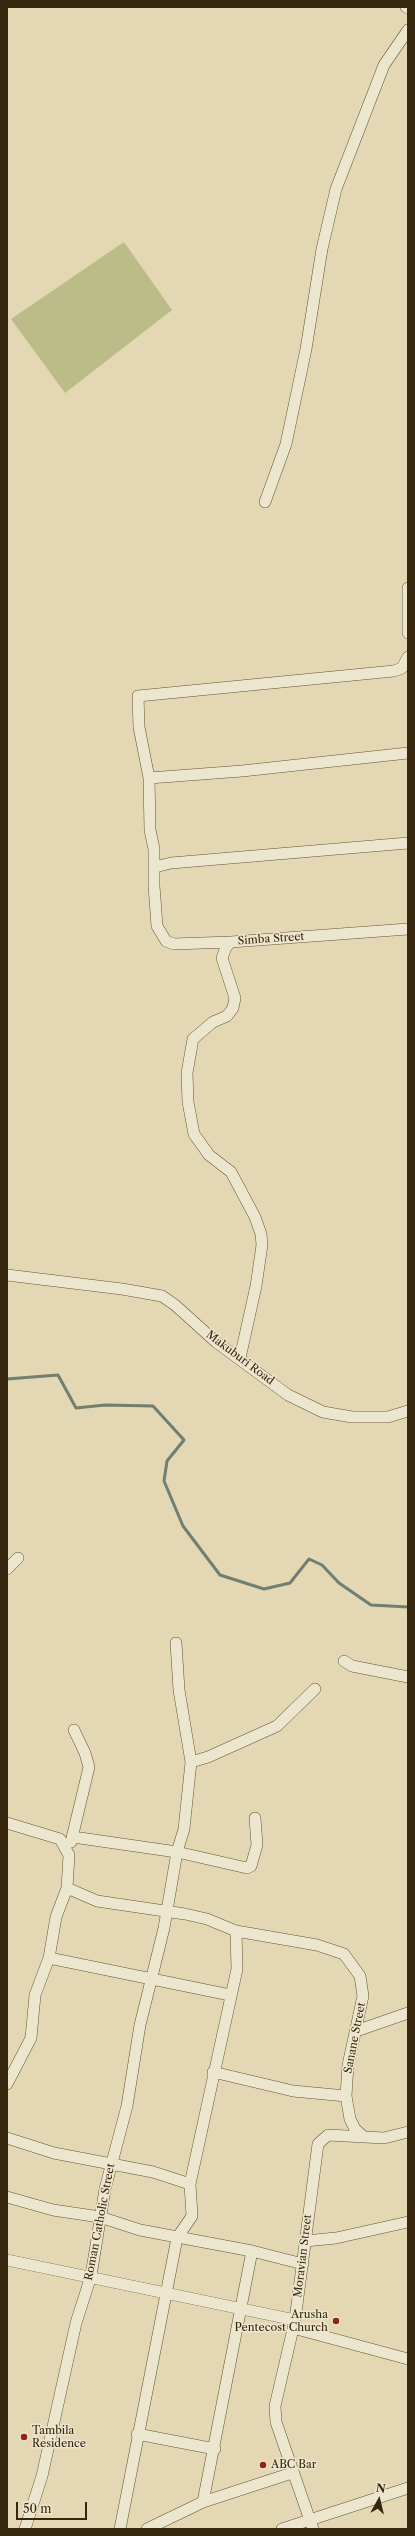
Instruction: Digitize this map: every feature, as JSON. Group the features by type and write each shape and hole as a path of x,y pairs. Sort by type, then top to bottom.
{"street":[{"path":"265,502 286,444 294,408 322,249 336,189 384,65 408,30"},
{"path":"408,588 408,633"},
{"path":"231,942 174,944 166,941 157,926 154,886 154,849 150,830 148,778 139,727 138,696 394,672 402,668 408,657"},
{"path":"148,778 242,771 408,753"},
{"path":"155,867 171,862 408,843"},
{"name":"Simba Street","path":"240,1358 262,1245 259,1226 231,1172 206,1151 194,1134 188,1102 187,1073 191,1049 196,1034 212,1022 227,1016 233,1008 235,998 222,958 226,947 231,942 408,929"},
{"name":"Makuburi Road","path":"7,1275 122,1288 162,1296 176,1305 216,1342 240,1358 288,1395 323,1412 352,1417 388,1417 408,1411"},
{"path":"7,1569 18,1558"},
{"name":"Roman Catholic Street","path":"25,2529 42,2476 76,2323 91,2276 100,2217 127,2106 140,2024 168,1913 177,1852 184,1829 191,1762 179,1690 176,1643"},
{"path":"344,1660 362,1669 408,1677"},
{"path":"191,1762 208,1757 277,1726 315,1689"},
{"path":"7,2084 31,2038 35,1995 50,1958 56,1917 67,1888 69,1855 89,1767 86,1754 74,1730"},
{"path":"73,1837 177,1852 249,1867 257,1845 255,1818"},
{"path":"7,1824 60,1839 69,1855"},
{"path":"67,1888 97,1901 207,1919 236,1931 237,1969 213,2072 190,2184 192,2216 177,2238 137,2434 120,2529"},
{"name":"Sanane Street","path":"236,1931 317,1946 344,1954 360,1976 363,1996 348,2065 346,2096 350,2119 355,2129 364,2137"},
{"path":"50,1958 230,1995"},
{"path":"356,2031 408,2013"},
{"path":"213,2072 293,2091 346,2096"},
{"name":"Moravian Street","path":"311,2524 292,2473 276,2422 275,2406 294,2324 318,2144 328,2135 384,2138 408,2132"},
{"path":"7,2138 54,2153 153,2172 190,2184"},
{"path":"7,2197 53,2210 100,2217 140,2230 252,2252 303,2264"},
{"path":"305,2241 343,2237 408,2222"},
{"path":"203,2502 215,2449 240,2309 252,2252"},
{"path":"7,2260 91,2276 240,2309 408,2359"},
{"path":"137,2434 215,2449"},
{"path":"146,2529 203,2502 292,2473"},
{"path":"282,2529 311,2524 408,2488"}],"green space":[{"path":"124,242 172,310 65,393 11,319"}],"waterway":[{"path":"7,1379 58,1375 76,1408 105,1405 153,1406 184,1440 167,1461 164,1481 183,1526 220,1575 264,1589 290,1583 309,1559 322,1565 339,1583 371,1605 408,1607"}],"place":[{"name":"Arusha Pentecost Church","path":"336,2321"},
{"name":"Tambila Residence","path":"24,2437"},
{"name":"ABC Bar","path":"263,2465"}]}
